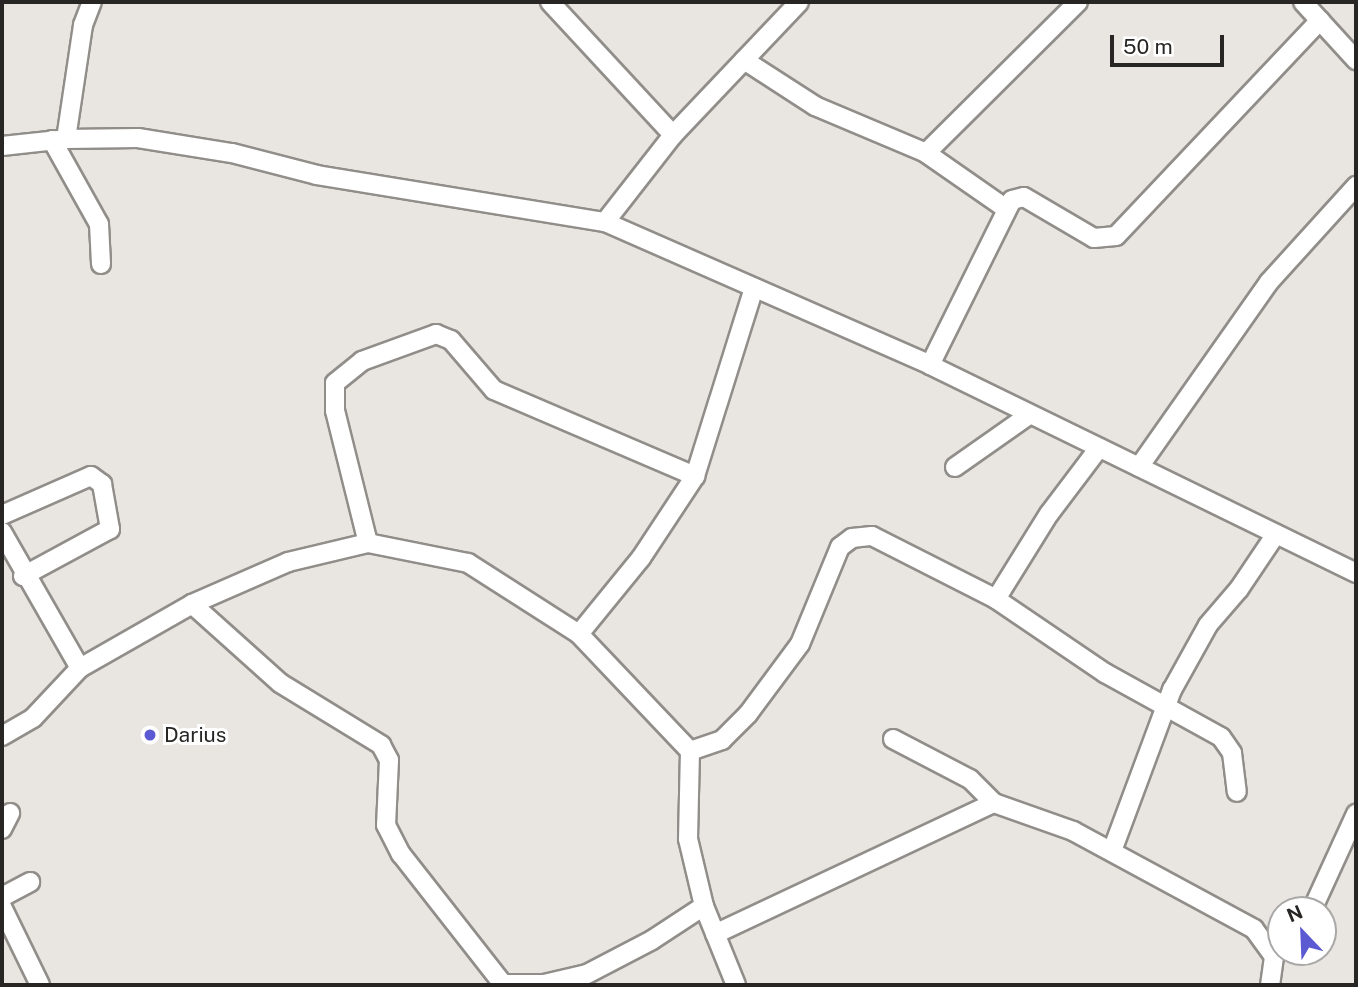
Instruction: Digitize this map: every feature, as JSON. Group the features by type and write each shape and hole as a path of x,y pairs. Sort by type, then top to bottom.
{"street":[{"path":"92,2 83,25 59,139 99,224 100,264"},
{"path":"550,2 673,135"},
{"path":"605,222 673,135 799,2"},
{"path":"926,153 1078,2"},
{"path":"1303,2 1356,60"},
{"path":"930,365 1005,208 1024,197 1094,238 1105,241 1116,236 1320,20"},
{"path":"744,61 815,106 926,153 1005,208"},
{"path":"2,146 59,139 138,138 232,153 317,175 605,222 930,365 1356,573"},
{"path":"1139,467 1269,282 1356,186"},
{"path":"579,634 641,558 695,476 754,288"},
{"path":"368,543 335,411 335,383 362,360 436,334 452,340 494,390 695,476"},
{"path":"955,467 1029,415"},
{"path":"996,599 1049,514 1099,447"},
{"path":"2,514 91,476 102,484 110,529 23,576"},
{"path":"2,532 23,576 79,668"},
{"path":"1112,850 1166,709 1208,625 1240,589 1276,534"},
{"path":"690,751 722,740 748,714 800,644 840,547 852,538 872,536 996,599 1166,709 1221,737 1232,753 1237,792"},
{"path":"2,736 33,718 79,668 192,604 288,562 368,543 468,563 579,634 690,751 688,839 704,906 736,985"},
{"path":"192,604 281,683 381,746 389,760 386,825 401,853 502,985 544,984 587,974 704,906"},
{"path":"893,739 970,779 994,803 1073,831 1112,850 1254,929 1267,943"},
{"path":"715,934 994,803"},
{"path":"2,830 10,813"},
{"path":"1318,896 1356,814"},
{"path":"2,897 30,882"},
{"path":"2,907 40,985"},
{"path":"1270,985 1274,966"}],"place":[{"name":"Darius","path":"150,735"}]}
